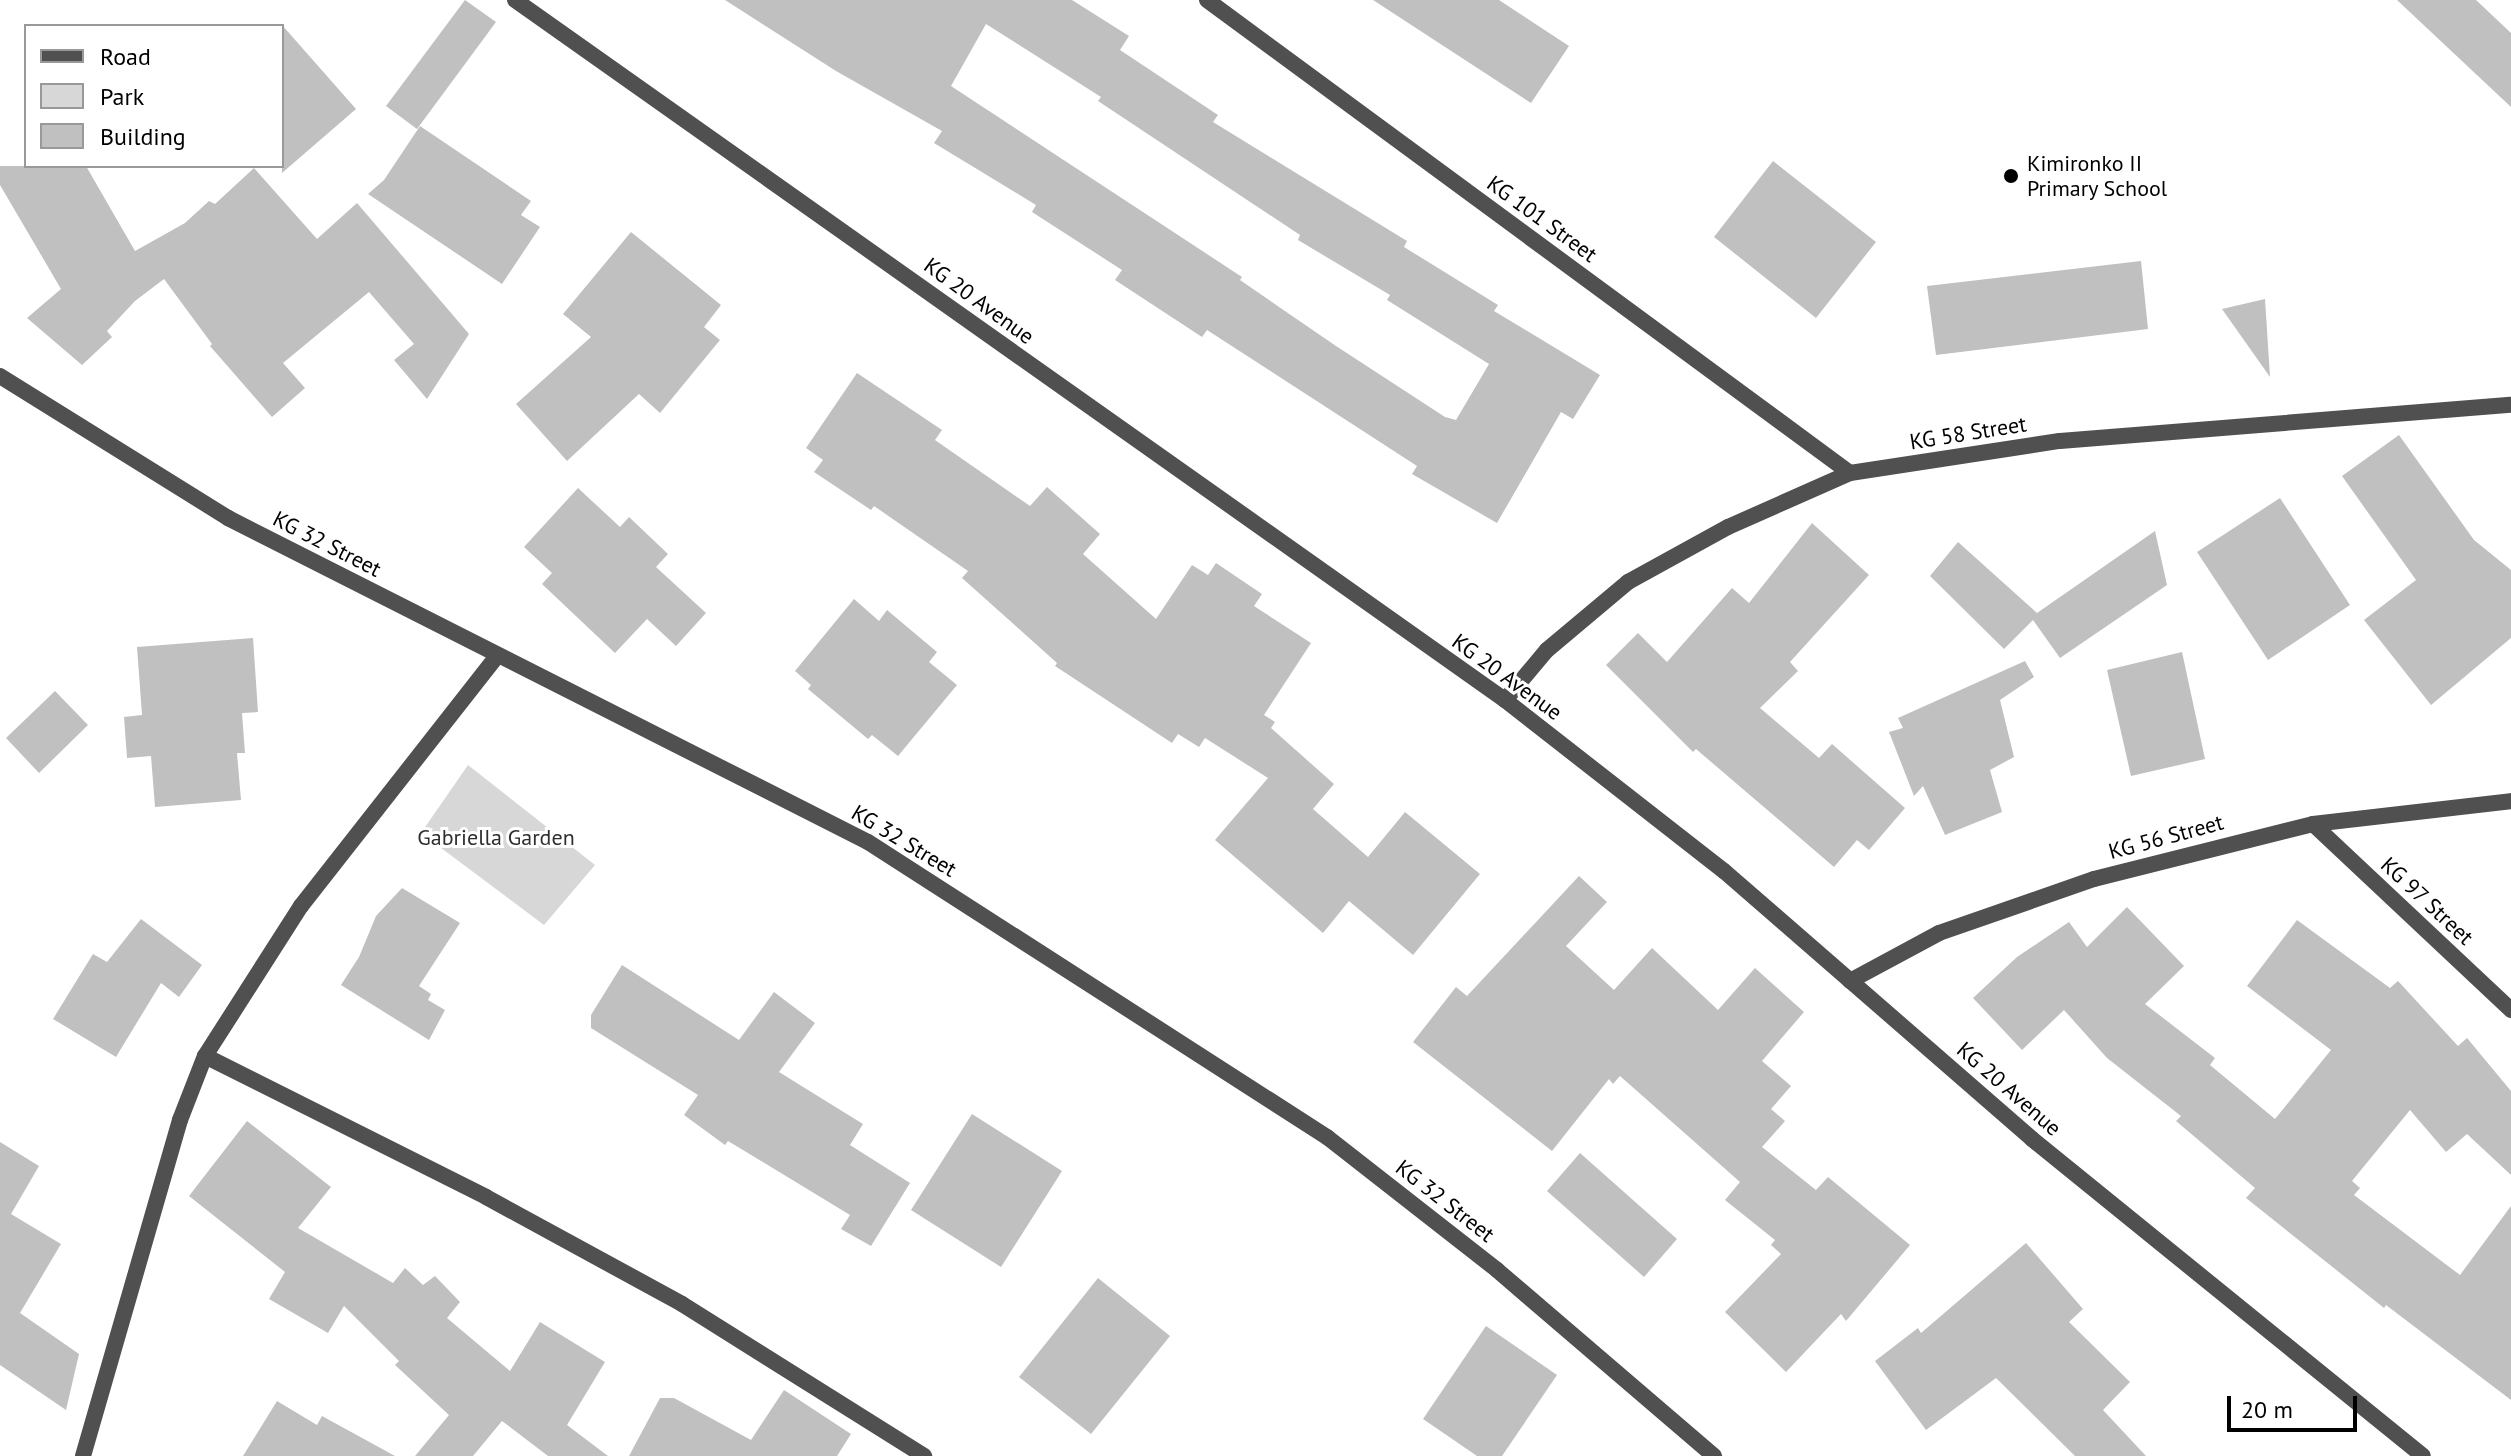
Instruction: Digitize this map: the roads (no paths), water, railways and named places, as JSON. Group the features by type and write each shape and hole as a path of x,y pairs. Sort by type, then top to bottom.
{"street":[{"name":"KG 20 Avenue","path":"515,0 1505,700 1724,871 2032,1139 2423,1456"},
{"name":"KG 101 Street","path":"1207,0 1850,473"},
{"name":"KG 32 Street","path":"0,376 228,518 868,842 1327,1137 1497,1270 1714,1456"},
{"name":"KG 58 Street","path":"1505,700 1547,650 1628,582 1728,527 1850,473 2060,441 2511,405"},
{"path":"83,1456 180,1120 205,1056 301,906 497,656"},
{"name":"KG 56 Street","path":"1850,981 1939,933 2094,879 2313,824 2511,801"},
{"name":"KG 97 Street","path":"2313,824 2511,1010"},
{"path":"205,1056 486,1197 682,1304 924,1456"}],"place":[{"name":"Kimironko II Primary School","path":"2011,176"}],"park label":[{"name":"Gabriella Garden","path":"496,838"}]}
